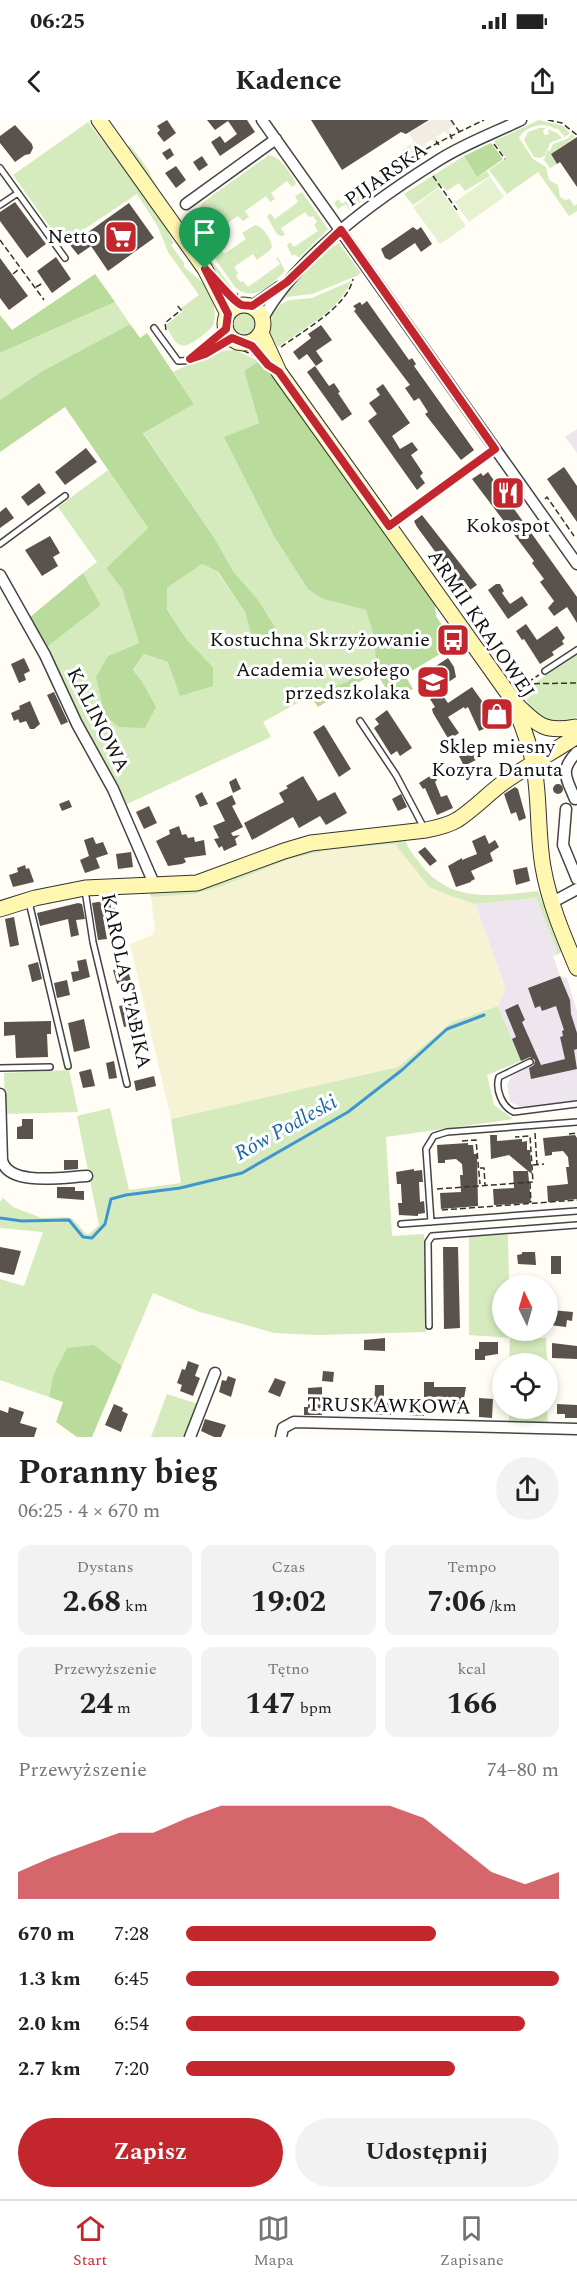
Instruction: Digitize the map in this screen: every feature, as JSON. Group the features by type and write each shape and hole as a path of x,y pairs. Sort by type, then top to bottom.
{"street":[{"name":"ARMII KRAJOWEJ","path":"99,120 205,269 268,365 279,372"},
{"path":"262,120 577,564"},
{"name":"PIJARSKA","path":"238,322 287,282 341,230 440,159 521,120"},
{"path":"186,204 276,139"},
{"name":"PIJARSKA","path":"262,326 287,282"},
{"name":"ARMII KRAJOWEJ","path":"238,322 260,313 262,326 279,372 512,699 525,731 533,763 542,865 551,903 577,968"},
{"path":"238,322 257,338 262,326"},
{"name":"KALINOWA","path":"0,575 45,655 77,724 113,789 155,886"},
{"path":"512,699 542,727 555,730 576,730"},
{"name":"KAROLA STABIKA","path":"0,909 28,900 85,888 155,886 208,881 284,851 311,843 426,830 456,821 488,793 533,763 576,730"},
{"path":"575,799 565,774 565,767 577,752"},
{"path":"566,809 562,845 577,879"},
{"path":"551,903 577,890"},
{"path":"0,1095 2,1160 10,1174 24,1178 87,1176"},
{"path":"190,1437 215,1373"},
{"name":"TRUSKAWKOWA","path":"281,1437 283,1428 294,1422 577,1429"}],"lane":[{"path":"0,168 65,258"},
{"path":"0,205 18,193"},
{"path":"190,359 238,322"},
{"path":"154,328 175,359 184,361 205,354 238,322"},
{"path":"0,544 65,496"},
{"path":"545,671 577,650"},
{"path":"360,721 396,775 426,830"},
{"name":"KAROLA STABIKA","path":"85,888 93,942 127,1084"},
{"path":"28,900 68,1066"},
{"path":"530,1062 499,1077 497,1081 503,1104 509,1110 514,1112 577,1104"},
{"path":"0,1068 50,1067"},
{"path":"431,1222 426,1149 434,1136 447,1132 577,1122"},
{"path":"401,1224 577,1211"},
{"path":"429,1326 428,1242 432,1236 577,1225"}],"path":[{"path":"451,120 460,133"},
{"path":"365,201 376,184 424,151 483,120"},
{"path":"548,120 562,123 577,135"},
{"path":"492,141 506,159"},
{"path":"431,173 458,210"},
{"path":"0,240 45,300"},
{"path":"13,274 21,268"},
{"path":"278,349 332,309 349,289 353,279"},
{"path":"36,288 43,283"},
{"path":"167,332 165,323 181,310 177,305"},
{"path":"389,526 495,449"},
{"path":"526,684 545,671"},
{"path":"516,684 577,683"},
{"path":"534,1129 537,1165"},
{"path":"569,1134 577,1133"},
{"path":"429,1190 533,1182 530,1136 516,1137"},
{"path":"462,1141 476,1140 480,1185"},
{"path":"532,1165 544,1164"},
{"path":"479,1168 484,1168 485,1185"},
{"path":"530,1182 531,1203"},
{"path":"442,1210 577,1200"}],"shaded area":[{"path":"431,120 451,120 454,126 449,129 451,134 448,135 445,131 436,137 438,140 434,142 432,139 421,150 419,148 406,156 402,150 414,142 409,133"},
{"path":"577,429 577,453 565,437"},
{"path":"396,844 429,887 475,904 505,989 498,1006 452,1022 398,1067 171,1119 130,944 152,935 155,929 151,897 223,886 289,859 333,849"},
{"path":"536,898 557,951 553,956 560,976 567,978 577,1011 577,1100 522,1107 510,1102 507,1085 511,1077 522,1070 521,1061 498,1006 505,988 475,904"}],"green space":[{"path":"539,120 563,126 570,133 565,137 557,128 541,125 526,130 519,138 533,159 546,167 549,180 558,185 560,197 565,200 570,199 574,206 577,204 577,211 569,216 538,172 507,194 489,170 506,158 494,141"},
{"path":"88,122 155,208 174,243 171,245 184,263 184,267 205,286 212,298 215,312 213,326 188,345 178,344 166,325 182,312 180,309 199,295 168,252 158,227 137,194 62,244 13,175"},
{"path":"546,128 543,131 544,135 549,134 548,129 562,138 550,143 545,156 540,158 534,157 524,140 528,132"},
{"path":"572,134 575,137 551,154 557,164 550,168 544,160 548,150 550,151 553,144 567,139"},
{"path":"491,143 503,159 477,177 464,156"},
{"path":"130,145 147,168 158,189 147,178 127,147"},
{"path":"269,155 282,163 296,184 292,187 287,181 271,193 275,199 270,202 266,196 245,211 249,217 243,221 238,216 211,234 215,240 212,243 224,254 246,239 242,233 255,225 264,230 272,247 257,260 253,254 234,267 238,273 236,276 248,287 280,264 276,258 278,257 285,271 262,290 249,294 235,287 186,218 199,209 202,203"},
{"path":"464,156 477,177 487,171 490,176 465,191 459,183 447,191 442,185 413,205 404,194"},
{"path":"394,161 398,166 375,183 364,200 349,210 346,204 338,209 334,203 338,199 342,204 394,166 392,162"},
{"path":"490,177 504,197 469,222 455,202"},
{"path":"439,188 466,226 440,244 413,207"},
{"path":"302,192 328,229 299,258 294,254 292,256 287,245 290,242 294,247 318,231 314,225 317,222 313,216 309,217 305,212 281,228 285,235 281,236 277,234 267,217 270,213 275,219 298,202 295,196"},
{"path":"181,218 231,287 230,290 199,251"},
{"path":"339,243 360,272 359,275 312,294 287,297 274,306 332,244 334,246"},
{"path":"95,274 115,302 0,353 0,315 12,330"},
{"path":"351,281 345,292 329,310 278,347 269,334 272,313 281,304 289,300 312,298"},
{"path":"115,302 130,324 39,373 0,400 0,353"},
{"path":"244,311 253,314 256,323 253,332 244,335 235,332 232,323 235,314"},
{"path":"130,324 140,338 147,333 194,404 143,433 215,539 233,571 258,600 279,634 269,646 252,636 245,612 218,572 202,564 167,588 167,609 187,640 213,667 213,686 180,696 168,662 144,654 133,670 156,707 145,728 119,727 105,716 96,677 108,656 139,643 122,589 106,568 148,528 65,407 0,452 0,400 39,373"},
{"path":"235,350 259,361 244,371 259,423 225,437 323,599 366,610 374,637 376,665 346,682 310,696 263,722 271,737 125,805 80,719 47,647 101,605 83,573 97,562 58,507 108,470 148,528 106,568 122,589 139,643 108,656 142,682 133,671 144,654 168,662 213,667 187,640 167,608 167,588 202,564 217,572 245,612 253,636 258,600 233,571 215,539 143,432 194,404 173,372 218,351"},
{"path":"259,361 278,378 383,532 435,603 436,616 455,645 405,675 413,689 393,700 376,672 318,707 310,696 346,682 376,665 374,637 366,610 323,599 308,589 274,536 224,437 259,423 244,371"},
{"path":"83,573 101,605 47,647 29,618"},
{"path":"577,654 577,717 552,724 533,711 522,692"},
{"path":"405,837 410,850 431,876 458,891 488,895 538,891 562,952 553,956 557,951 536,898 475,904 446,894 429,887 395,844 333,849 289,859 223,886 193,894 151,897 149,890 319,847"},
{"path":"498,1006 521,1061 487,1075 494,1105 513,1119 386,1137 392,1236 424,1234 426,1332 317,1335 274,1333 197,1311 153,1293 122,1366 94,1345 53,1376 49,1397 0,1380 0,1279 24,1286 43,1232 0,1228 0,1202 3,1198 13,1207 42,1218 73,1219 86,1234 99,1225 77,1116 110,1108 129,1190 181,1183 171,1119 398,1067 452,1022"},
{"path":"69,1070 78,1112 5,1114 4,1073"},
{"path":"508,1234 509,1275 492,1275 492,1337 469,1335 469,1237"},
{"path":"510,1341 546,1341 547,1353 509,1353"},
{"path":"94,1345 122,1366 92,1437 77,1437 56,1422 63,1402 49,1397 53,1376 67,1348"},
{"path":"167,1394 201,1405 189,1437 151,1437"},
{"path":"509,1419 548,1419 548,1425 509,1423"}],"building":[{"path":"167,120 176,133 164,142 157,133 160,130 157,126"},
{"path":"207,120 247,120 255,132 220,156 211,142 220,136 225,143 237,134 228,121 215,130"},
{"path":"311,120 429,120 406,134 401,132 342,170"},
{"path":"15,125 33,148 30,154 15,162 0,143 0,136"},
{"path":"577,137 577,187 560,162 557,164 551,154"},
{"path":"170,148 174,155 167,160 162,153"},
{"path":"202,156 208,165 199,171 193,162"},
{"path":"176,166 186,180 176,188 165,173"},
{"path":"15,202 46,244 27,258 0,221 0,212"},
{"path":"129,203 154,238 108,271 91,246 78,255 70,245"},
{"path":"413,227 417,230 421,227 432,244 421,252 415,243 390,260 385,258 381,249"},
{"path":"56,257 71,279 52,293 37,271"},
{"path":"0,258 28,296 9,310 0,298"},
{"path":"367,301 409,360 412,358 416,364 414,366 474,450 461,460 425,414 428,412 419,398 414,401 405,388 410,385 354,311 356,309 353,306 360,302 362,305"},
{"path":"321,325 332,340 316,351 323,361 316,366 307,354 299,360 293,352 311,338 308,334"},
{"path":"315,366 329,386 334,383 352,414 342,421 307,372"},
{"path":"383,384 410,423 392,436 400,449 412,442 418,450 411,455 423,473 420,476 425,483 417,490 368,421 377,414 369,403 380,395 376,389"},
{"path":"86,448 97,462 65,485 55,472"},
{"path":"564,467 577,486 577,522 547,479"},
{"path":"488,472 502,492 507,489 513,495 507,499 577,597 577,623 567,607 554,616 548,608 554,601 540,582 544,579 532,563 534,561 472,479 481,473 483,476"},
{"path":"39,483 46,493 28,506 21,497"},
{"path":"6,507 14,518 0,528 0,512"},
{"path":"422,515 477,585 470,590 465,592 417,527 414,521"},
{"path":"50,536 60,553 53,557 58,566 42,576 25,550"},
{"path":"500,584 504,591 502,593 510,604 522,596 528,605 508,619 488,590"},
{"path":"526,624 537,640 557,626 565,638 562,641 564,644 552,652 554,655 540,664 516,631"},
{"path":"24,658 30,671 24,674 26,680 19,683 11,664"},
{"path":"448,658 454,667 456,677 438,689 448,703 472,687 482,701 487,714 499,709 503,718 479,731 468,707 465,709 464,707 448,717 459,733 449,740 433,713 432,709 435,707 430,699 433,698 419,677"},
{"path":"54,692 68,722 61,725 47,695"},
{"path":"30,701 40,724 34,729 30,729 26,721 20,723 18,719 14,721 11,713"},
{"path":"387,710 412,748 400,756 397,751 391,755 374,728 379,724 375,719"},
{"path":"324,725 351,769 339,777 313,732"},
{"path":"476,745 482,757 464,766 458,754"},
{"path":"433,774 437,780 435,782 441,797 447,795 453,808 437,815 425,788 423,789 419,783"},
{"path":"303,776 318,801 335,792 347,813 326,825 320,816 299,828 293,817 252,840 244,823 284,802 279,793"},
{"path":"236,778 241,789 233,793 229,782"},
{"path":"558,784 562,785 562,793 558,794 554,793 553,789 554,785"},
{"path":"515,787 518,789 526,818 519,821 516,812 511,814 504,794"},
{"path":"202,792 208,804 200,807 195,796"},
{"path":"401,794 407,807 398,811 392,799"},
{"path":"232,795 236,804 232,806 243,827 231,833 233,836 240,835 235,839 237,845 224,851 222,846 219,848 214,839 219,838 213,826 225,821 216,803"},
{"path":"69,800 72,807 62,811 59,804"},
{"path":"149,806 157,823 144,829 136,812"},
{"path":"179,826 182,835 186,834 188,838 194,837 195,842 204,840 206,855 184,858 186,862 182,864 168,866 156,841 170,834 169,830"},
{"path":"485,835 489,844 495,840 499,847 490,853 493,861 471,871 475,879 471,882 456,887 448,866 462,858 462,860 477,854 472,841"},
{"path":"93,837 96,844 103,842 108,854 96,858 100,868 85,873 80,860 89,856 84,840"},
{"path":"425,847 437,861 430,866 418,852"},
{"path":"131,852 133,867 118,869 116,854"},
{"path":"25,865 26,869 29,868 34,882 13,887 9,875 18,872 17,868"},
{"path":"527,867 530,881 516,885 513,870"},
{"path":"110,900 111,908 115,908 116,915 103,917 107,939 98,940 92,903"},
{"path":"82,904 85,919 76,920 79,935 71,937 68,919 40,926 37,913"},
{"path":"14,917 19,945 10,947 5,919"},
{"path":"86,959 90,977 73,982 71,972 79,971 77,961"},
{"path":"38,962 42,979 32,982 28,965"},
{"path":"127,967 131,981 117,984 113,970"},
{"path":"560,976 570,1000 571,1014 577,1033 577,1049 574,1050 577,1069 531,1079 529,1068 534,1065 535,1060 530,1057 521,1061 512,1039 516,1037 505,1010 518,1004 525,1020 522,1022 541,1065 565,1059 560,1037 563,1036 562,1031 564,1030 556,1006 542,1011 540,1006 535,1008 528,988"},
{"path":"67,980 70,995 57,998 54,983"},
{"path":"134,1003 138,1024 124,1027 119,1006"},
{"path":"84,1019 90,1048 74,1052 68,1023"},
{"path":"51,1021 51,1034 47,1034 48,1057 16,1058 15,1035 4,1036 4,1022"},
{"path":"114,1061 117,1078 109,1079 106,1063"},
{"path":"91,1069 95,1086 83,1088 79,1072"},
{"path":"154,1076 156,1086 136,1091 134,1081"},
{"path":"22,1119 33,1119 33,1139 17,1139 17,1127 22,1126"},
{"path":"490,1135 497,1135 497,1141 522,1139 522,1142 527,1141 532,1174 509,1155 491,1159"},
{"path":"575,1135 577,1138 577,1199 548,1202 547,1186 568,1184 566,1167 569,1167 568,1157 563,1151 552,1152 552,1155 545,1156 543,1138"},
{"path":"468,1143 468,1145 473,1145 474,1154 477,1154 478,1206 441,1209 440,1193 461,1192 460,1175 463,1175 462,1164 456,1159 438,1163 437,1145"},
{"path":"64,1160 78,1160 78,1169 64,1170"},
{"path":"414,1169 414,1171 422,1170 423,1182 419,1182 420,1202 424,1201 425,1213 418,1214 418,1216 399,1215 398,1203 402,1203 401,1184 397,1184 396,1172"},
{"path":"513,1171 528,1171 531,1203 494,1205 493,1189 514,1188"},
{"path":"57,1187 75,1187 75,1191 84,1191 84,1200 57,1198"},
{"path":"0,1247 21,1251 14,1275 0,1272"},
{"path":"443,1247 458,1247 460,1328 444,1329"},
{"path":"522,1252 535,1252 536,1265 518,1264 517,1255"},
{"path":"551,1256 561,1256 561,1274 551,1274"},
{"path":"558,1311 573,1312 572,1321 567,1320 566,1327 558,1326"},
{"path":"385,1338 385,1351 364,1350 364,1340"},
{"path":"479,1342 498,1342 498,1353 485,1356 485,1360 475,1360 475,1349 479,1349"},
{"path":"552,1343 577,1346 577,1359 558,1358 558,1353 552,1353"},
{"path":"188,1361 199,1365 195,1376 200,1378 193,1396 180,1391 182,1385 177,1383"},
{"path":"323,1371 334,1372 333,1382 322,1381"},
{"path":"228,1376 236,1379 231,1397 219,1392 222,1380 226,1381"},
{"path":"275,1378 286,1382 280,1397 268,1392"},
{"path":"424,1382 434,1382 434,1387 466,1387 463,1404 447,1404 447,1397 424,1397"},
{"path":"375,1385 384,1385 384,1403 391,1403 391,1415 374,1415"},
{"path":"322,1387 322,1415 304,1415 304,1407 308,1407 308,1388"},
{"path":"479,1398 492,1399 492,1418 479,1417"},
{"path":"408,1399 427,1399 427,1410 424,1410 424,1416 408,1415"},
{"path":"114,1404 123,1408 122,1411 128,1414 121,1432 105,1425"},
{"path":"558,1404 577,1405 577,1418 565,1418 565,1414 558,1414"},
{"path":"9,1407 24,1412 20,1423 37,1428 34,1437 0,1437 0,1410 8,1413"},
{"path":"205,1419 226,1425 221,1437 214,1437 201,1431"}],"waterway":[{"name":"Rów Podleski","path":"0,1218 22,1221 69,1220 83,1237 92,1238 105,1224 111,1199 180,1188 242,1173 348,1112 402,1070 447,1029 484,1015"}],"place":[{"name":"Netto","path":"121,237"},
{"name":"Kokospot","path":"508,493"},
{"name":"Kostuchna Skrzyżowanie","path":"453,640"},
{"name":"Academia wesołego przedszkolaka","path":"433,682"},
{"name":"Sklep miesny Kozyra Danuta","path":"497,714"}],"route":[{"path":"341,230 495,449 389,526 279,372 268,365 252,346 232,338 205,354 190,359 201,347 226,329 228,314 205,269 241,305 252,306 287,282 341,230"}]}
